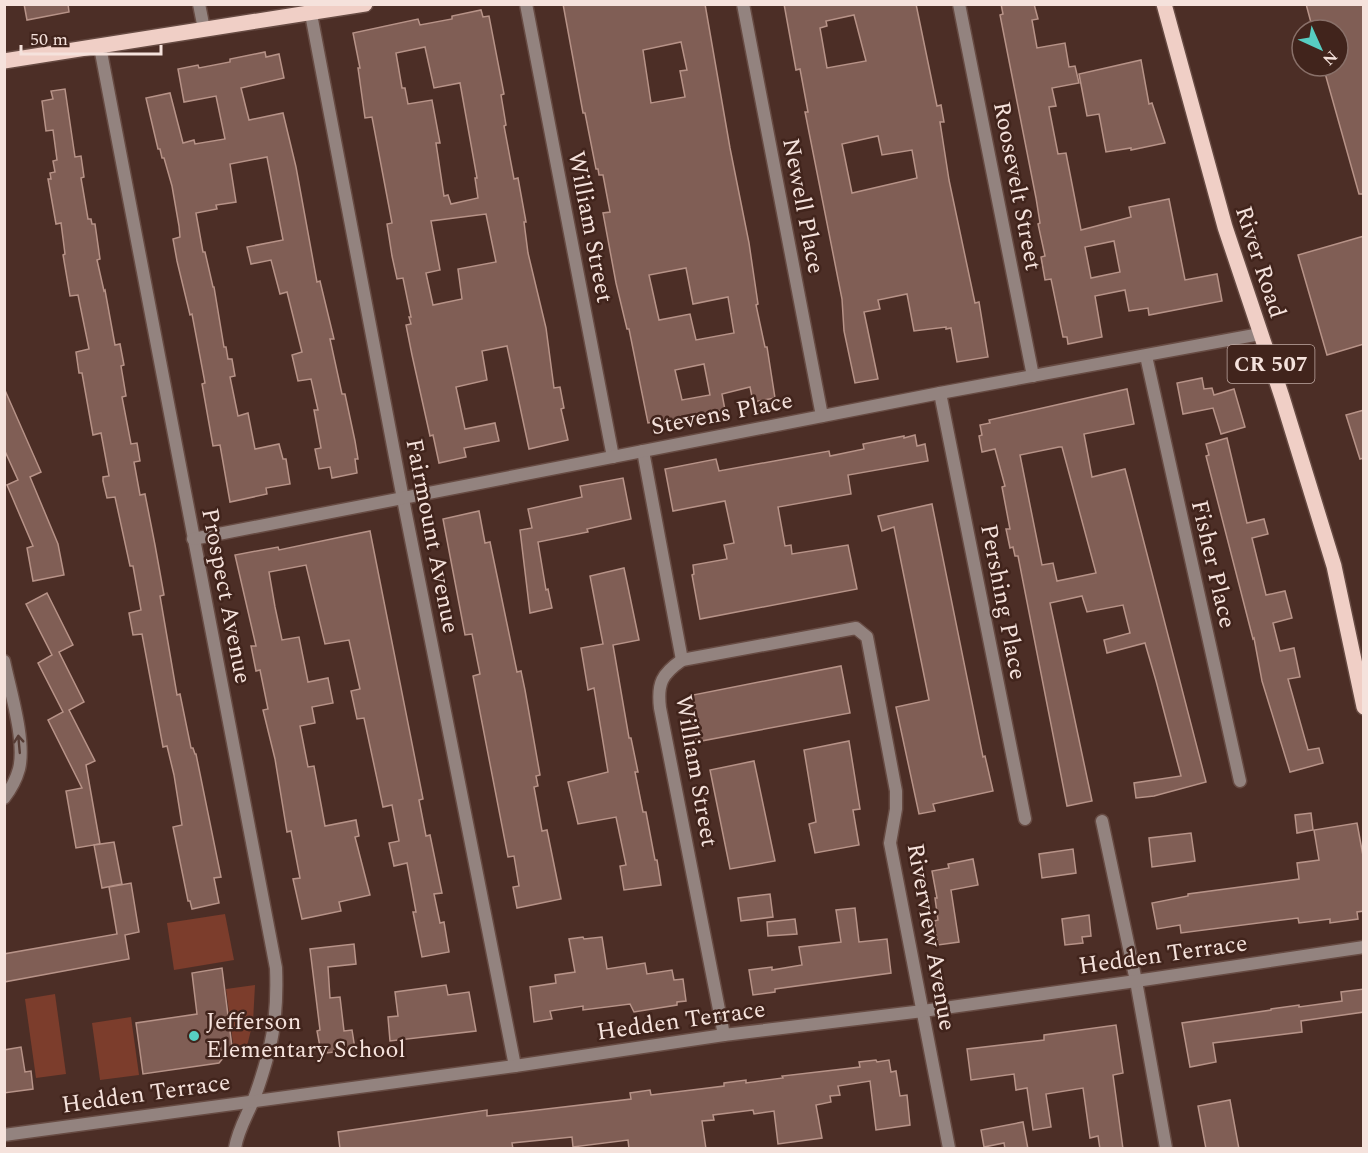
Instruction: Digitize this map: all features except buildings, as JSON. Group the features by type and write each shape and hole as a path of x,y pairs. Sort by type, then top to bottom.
{"main road":[{"path":"4,61 365,4"},
{"name":"River Road","path":"1164,4 1221,216 1282,397 1334,566 1364,707"}],"street":[{"path":"199,4 204,28"},
{"name":"William Street","path":"526,4 613,457"},
{"name":"Newell Place","path":"743,4 822,416"},
{"name":"Roosevelt Street","path":"959,4 1033,376"},
{"name":"Fairmount Avenue","path":"311,14 514,1066"},
{"name":"Prospect Avenue","path":"100,47 276,968 277,1004 273,1041 253,1101 237,1135 235,1149"},
{"name":"Stevens Place","path":"194,538 940,393 1260,334"},
{"name":"Fisher Place","path":"1146,356 1240,781"},
{"name":"Pershing Place","path":"940,393 1025,819"},
{"name":"William Street","path":"643,451 682,660 669,669 658,693 724,1035"},
{"name":"Riverview Avenue","path":"682,660 846,629 856,628 867,637 896,791 896,808 890,843 949,1149"},
{"path":"4,661 21,746 19,766 13,785 4,798"},
{"path":"1102,821 1136,981 1166,1149"},
{"name":"Hedden Terrace","path":"4,1135 514,1066 724,1035 923,1011 1364,946"}],"shaded area":[{"path":"225,914 234,960 174,970 167,923"},
{"path":"255,985 253,1022 244,1058 241,1059 231,1051 233,1043 226,989"},
{"path":"55,994 66,1074 36,1078 25,999"},
{"path":"131,1017 139,1075 100,1080 92,1023"}],"place":[{"name":"Jefferson Elementary School","path":"194,1036"}]}
